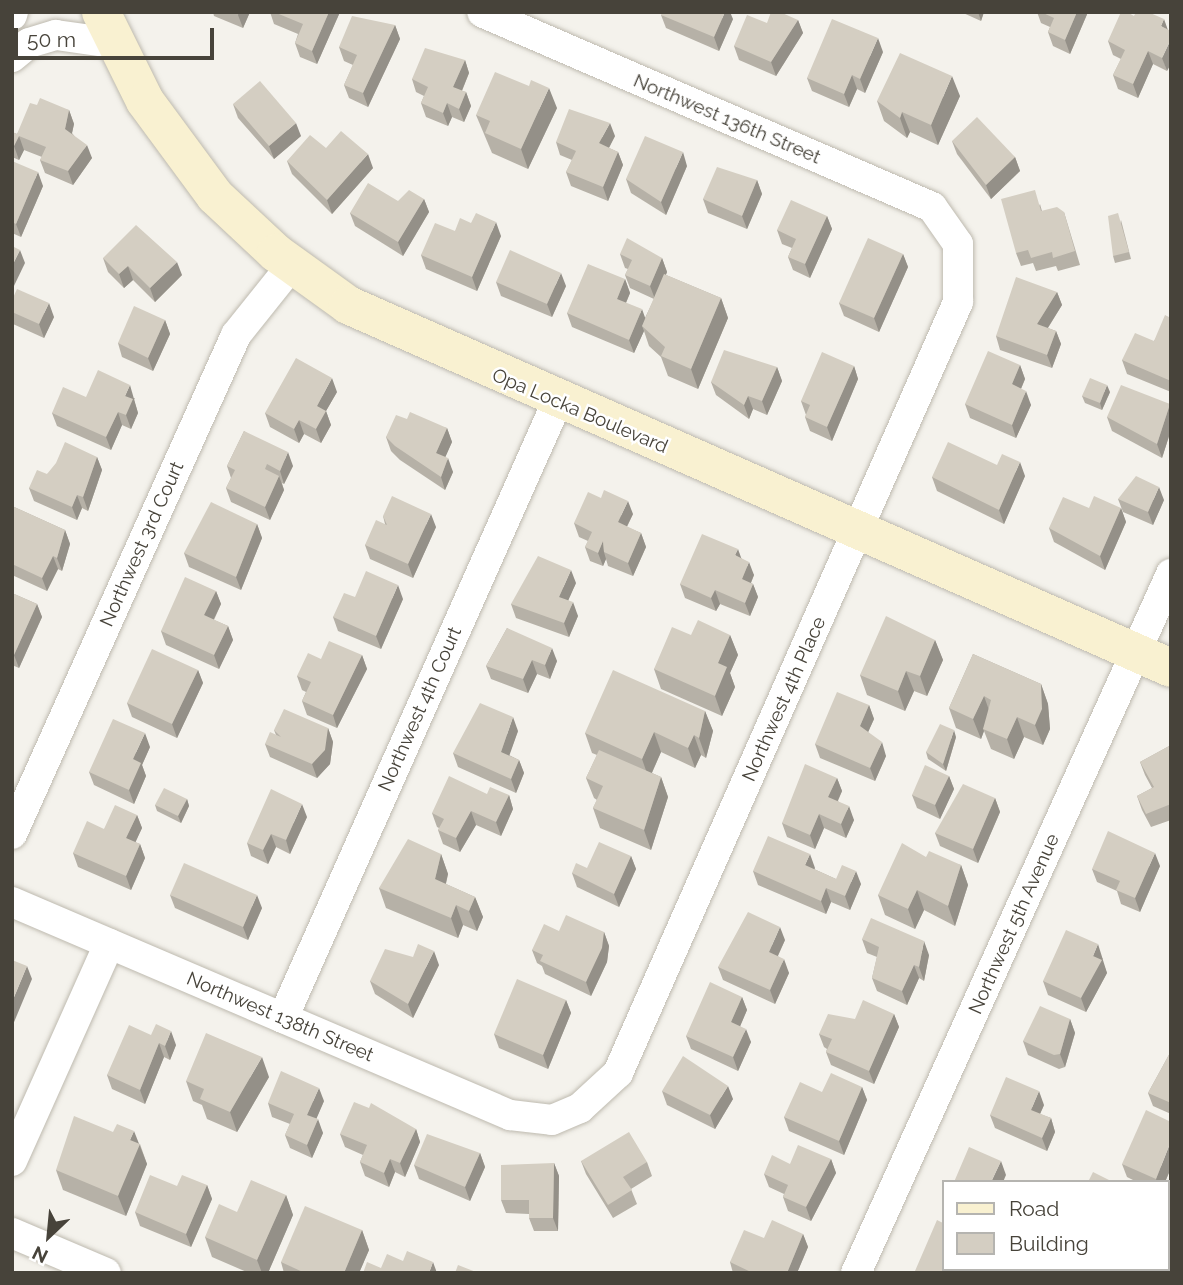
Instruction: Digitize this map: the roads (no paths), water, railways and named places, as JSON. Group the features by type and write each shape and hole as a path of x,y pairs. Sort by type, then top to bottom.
{"main road":[{"name":"Opa Locka Boulevard","path":"107,27 189,165 291,265 375,319 1154,661"}],"street":[{"name":"Northwest 136th Street","path":"482,12 932,208 958,244"},
{"path":"12,57 49,36 107,27"},
{"name":"Northwest 4th Place","path":"552,1120 580,1108 618,1073 958,302 958,244"},
{"name":"Northwest 3rd Court","path":"12,834 232,345 291,265"},
{"name":"Northwest 4th Court","path":"283,1018 558,400"},
{"name":"Northwest 5th Avenue","path":"856,1273 1154,661 1171,574"},
{"name":"Northwest 138th Street","path":"12,902 510,1115 552,1120"},
{"path":"12,1161 109,944"},
{"path":"12,1233 106,1273"}]}
